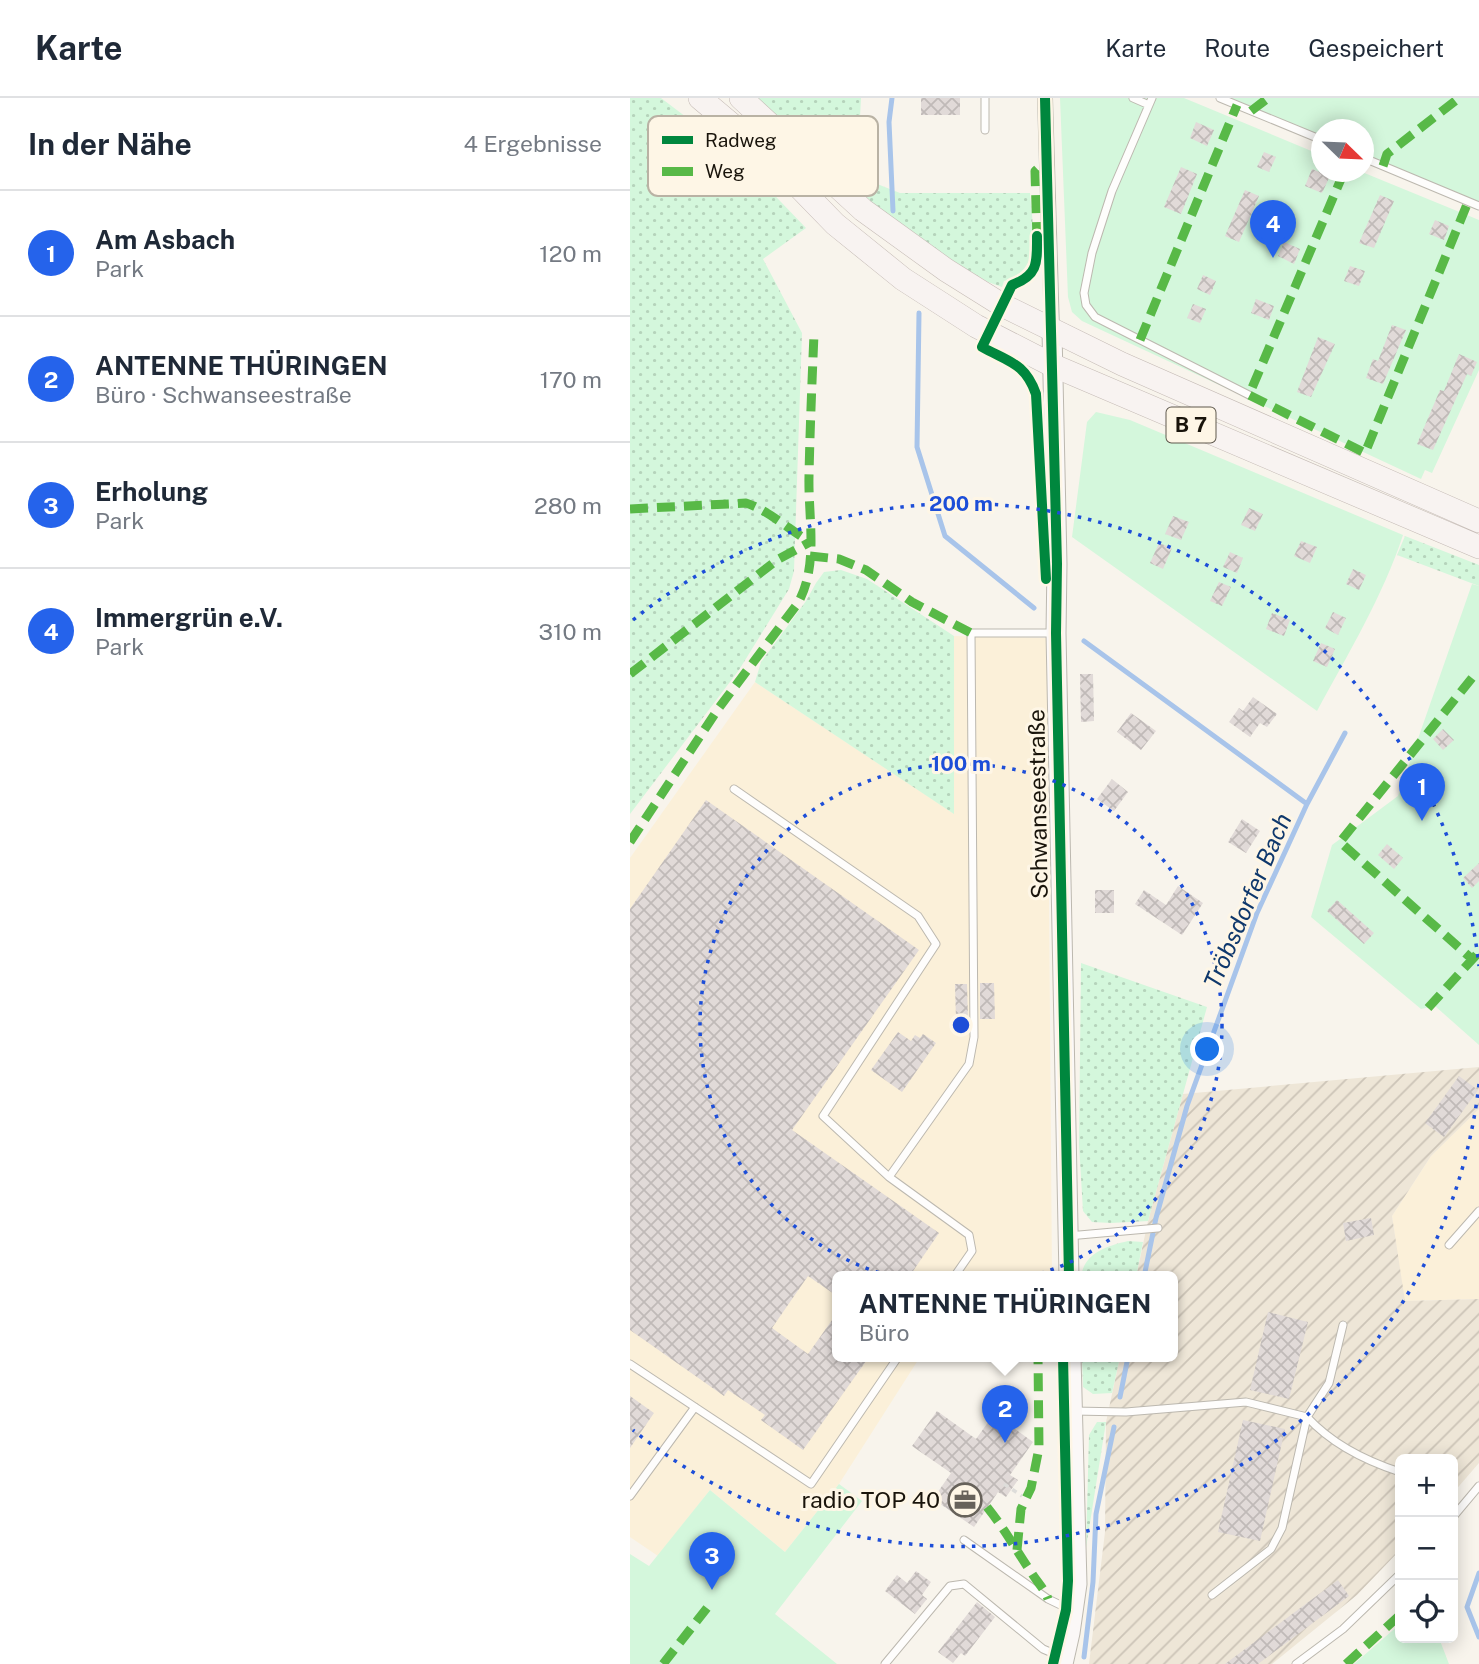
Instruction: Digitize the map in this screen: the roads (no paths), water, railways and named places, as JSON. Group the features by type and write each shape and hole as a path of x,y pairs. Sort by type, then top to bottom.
{"main road":[{"name":"B 7","path":"700,98 721,116"},
{"name":"B 7","path":"741,98 761,116"},
{"name":"B 7","path":"808,196 835,224 903,279 976,326 1052,365 1479,547"},
{"name":"B 7","path":"848,196 946,270 1002,305 1052,331 1479,521"}],"street":[{"path":"1045,98 1052,331"},
{"name":"Schwanseestraße","path":"1052,331 1069,1271"},
{"path":"1064,1661 1076,1584 1071,1362"}],"lane":[{"path":"985,98 985,130"},
{"path":"1133,98 1150,102 1101,222 1084,292 1086,305 1095,317 1249,396"},
{"path":"1220,98 1311,137"},
{"path":"1374,163 1479,206"},
{"path":"889,1177 969,1064 974,1037 971,633 1056,633"},
{"path":"734,789 918,916 936,944 823,1116 889,1177 969,1235 972,1251 958,1271"},
{"path":"1450,1245 1479,1211"},
{"path":"1068,1236 1158,1228"},
{"path":"1212,1595 1270,1549 1282,1528 1307,1417 1329,1382 1343,1325"},
{"path":"630,1364 811,1484 895,1362"},
{"path":"1072,1411 1126,1412 1246,1402 1307,1417 1322,1433 1337,1443 1395,1470"},
{"path":"630,1496 695,1407"},
{"path":"1458,1511 1479,1486"},
{"path":"964,1540 1048,1600 1073,1612"},
{"path":"1296,1664 1343,1629 1395,1579"},
{"path":"885,1664 950,1586 964,1584 1043,1649 1064,1661"}],"waterway":[{"name":"Tröbsdorfer Bach","path":"892,98 889,122 893,211"},
{"name":"Tröbsdorfer Bach","path":"919,313 917,447 945,536 1034,608"},
{"name":"Tröbsdorfer Bach","path":"1084,641 1307,804"},
{"name":"Tröbsdorfer Bach","path":"1145,1271 1156,1218 1187,1106 1257,913 1307,804 1345,733"},
{"name":"Tröbsdorfer Bach","path":"1120,1397 1127,1362"},
{"name":"Tröbsdorfer Bach","path":"1084,1657 1093,1582 1096,1514 1114,1427"},
{"path":"1479,1573 1467,1607 1479,1637"}],"place":[{"name":"Immergrün e.V.","path":"1273,258"},
{"name":"Am Asbach","path":"1422,821"},
{"name":"ANTENNE THÜRINGEN","path":"1005,1443"},
{"name":"radio TOP 40","path":"965,1500"},
{"name":"Erholung","path":"712,1590"}]}
